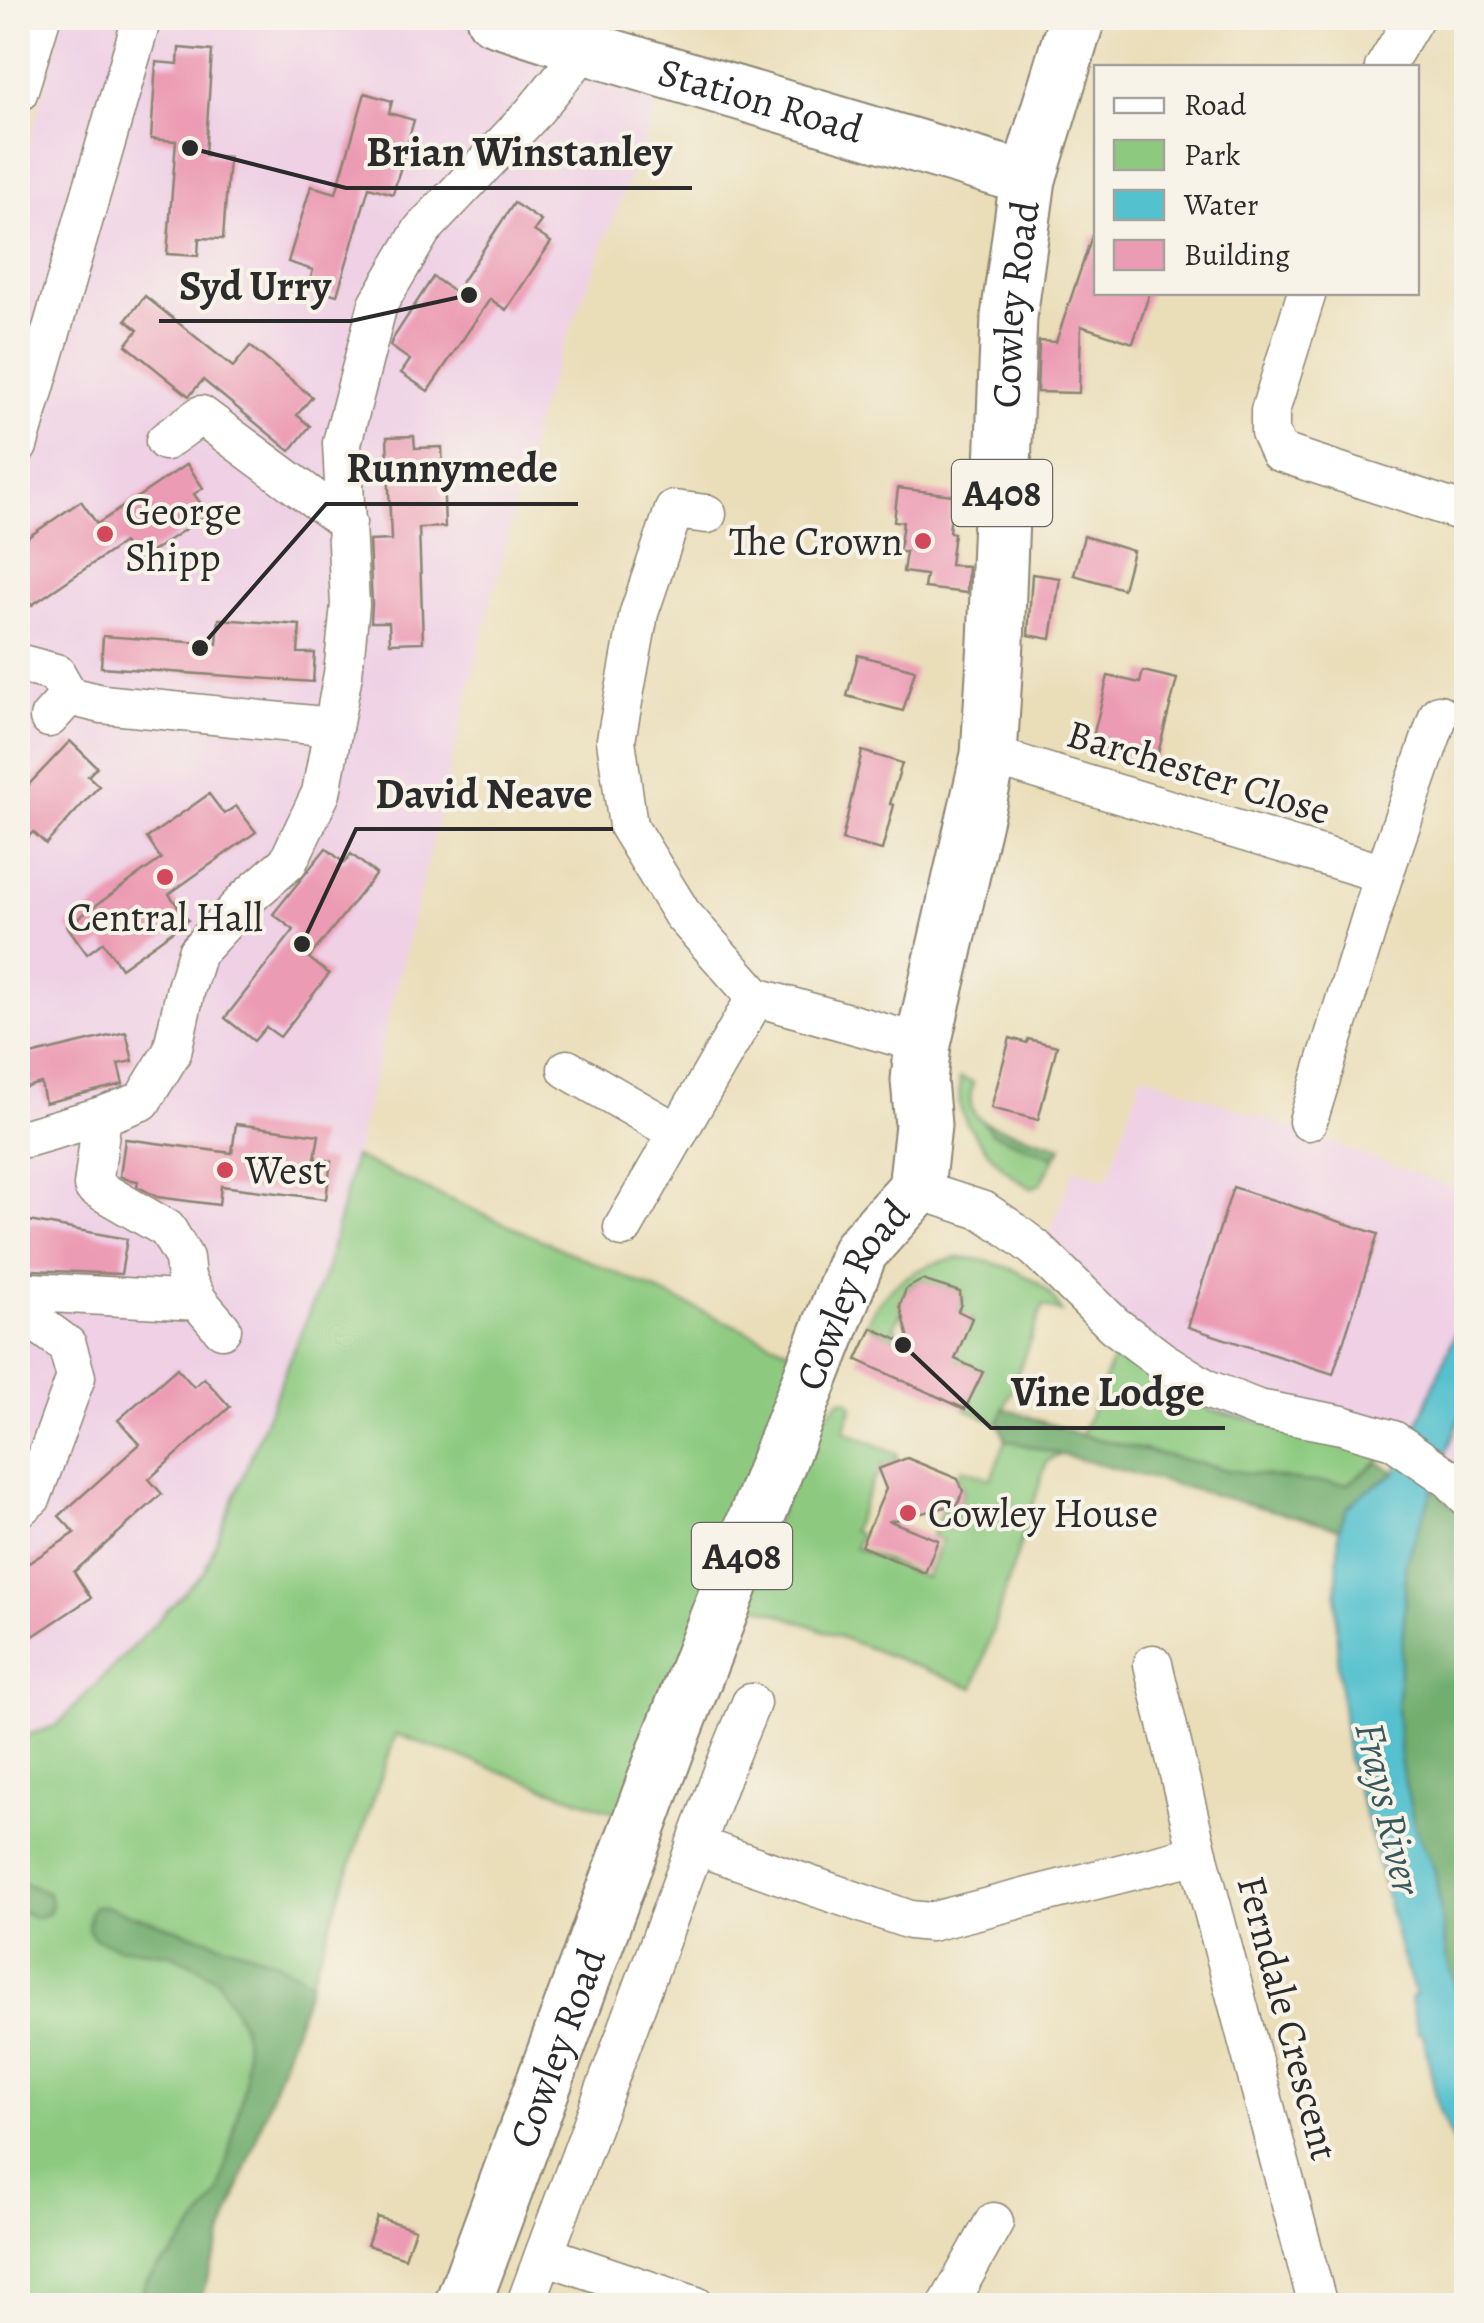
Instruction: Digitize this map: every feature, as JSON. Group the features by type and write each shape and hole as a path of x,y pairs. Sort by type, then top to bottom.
{"main road":[{"name":"A408","path":"1028,179 1077,18"},
{"name":"Cowley Road","path":"462,2306 666,1751 860,1251 916,1189 924,1124 919,1080 923,1044 989,755 1008,318 1028,179"}],"street":[{"path":"18,93 41,18"},
{"path":"18,446 142,18"},
{"name":"Station Road","path":"493,18 1028,179"},
{"path":"1386,65 1414,18"},
{"path":"18,1137 102,1116 142,1101 172,1052 197,952 247,898 288,862 321,793 343,674 350,604 342,443 378,304 422,230 531,115 586,48"},
{"path":"1307,295 1270,411 1270,432 1279,452 1466,512"},
{"path":"165,441 201,415 347,523"},
{"path":"707,514 674,510 639,613 616,740 628,826 682,914 756,997 923,1044"},
{"path":"18,663 56,673 59,707 102,704 333,727"},
{"path":"1308,1121 1384,874 1440,714"},
{"name":"Barchester Close","path":"989,755 1384,874"},
{"path":"623,1228 756,997"},
{"path":"567,1070 678,1133"},
{"path":"18,1510 32,1497 34,1441 76,1377 66,1345 26,1315 24,1289 210,1315 186,1278 184,1258 167,1229 92,1186 102,1116"},
{"path":"916,1189 984,1211 1006,1226 1036,1248 1114,1326 1206,1389 1258,1409 1342,1425 1393,1440 1458,1488"},
{"path":"1153,1664 1198,1854"},
{"name":"Cowley Road","path":"525,2306 722,1771 751,1703"},
{"path":"666,1751 722,1771"},
{"name":"Ferndale Crescent","path":"695,1845 910,1920 930,1922 1198,1854 1318,2306"},
{"path":"947,2306 994,2222"},
{"path":"544,2256 696,2306"}],"shaded area":[{"path":"63,18 493,18 666,85 538,412 327,1268 204,1572 56,1726 18,1738 18,185"},
{"path":"1142,1074 1466,1192 1466,1524 1432,1488 1384,1457 1207,1408 1116,1351 1131,1333 1044,1250 1074,1169 1108,1179"}],"green space":[{"path":"960,1078 973,1082 971,1105 980,1119 1062,1146 1041,1183 1032,1188 1022,1183 981,1143 961,1110"},
{"path":"984,1123 1062,1146 1055,1158 992,1133"},
{"path":"354,1157 817,1362 634,1819 396,1734 198,2305 18,2305 18,1738 56,1726 204,1572 327,1268"},
{"path":"958,1258 982,1260 1019,1272 1049,1293 1062,1313 1043,1306 999,1423 965,1409 982,1372 938,1352 972,1319 958,1311 961,1293 922,1280 906,1289 900,1304 903,1316 894,1327 897,1330 893,1338 866,1324 882,1298 903,1279"},
{"path":"1116,1351 1210,1410 1320,1436 1384,1457 1347,1484 1301,1481 1228,1470 1081,1435"},
{"path":"840,1400 853,1406 844,1431 898,1454 896,1460 882,1465 873,1481 852,1531 860,1535 855,1548 926,1578 942,1540 932,1535 943,1508 958,1505 964,1491 958,1478 962,1468 991,1479 1006,1440 1061,1455 1047,1461 974,1688 745,1601 811,1432"},
{"path":"1004,1408 1081,1435 1228,1470 1347,1484 1378,1462 1395,1472 1355,1502 1339,1528 1006,1440 999,1423"},
{"path":"1432,1488 1466,1524 1466,2024 1446,1955 1435,1871 1415,1827 1401,1765 1397,1709 1405,1565"},
{"path":"18,1880 49,1894 49,1913 36,1918 18,1910"},
{"path":"94,1906 105,1906 273,1960 311,1981 198,2305 136,2305 146,2282 172,2256 219,2195 245,2082 242,2024 218,1980 200,1968 171,1954 116,1947 93,1937 88,1929"}],"water":[{"path":"1466,1307 1466,1401 1442,1464 1410,1443"},
{"name":"Frays River","path":"1402,1459 1436,1481 1405,1565 1397,1709 1401,1766 1415,1827 1435,1871 1446,1955 1466,2024 1466,2168 1439,2111 1411,1998 1416,1994 1402,1957 1348,1760 1338,1668 1339,1528 1347,1508 1395,1473"}],"building":[{"path":"179,48 212,51 205,155 229,157 223,239 199,238 198,256 167,254 176,141 151,139 156,62 178,64"},
{"path":"365,93 392,101 389,113 414,120 393,194 369,187 337,295 308,287 313,270 288,262 311,186 336,193"},
{"path":"514,203 541,221 534,231 551,242 506,310 490,299 428,391 401,373 410,360 390,346 392,340 433,277 455,292"},
{"path":"1094,236 1094,295 1149,295 1133,343 1081,326 1079,393 1037,392 1039,341 1056,342"},
{"path":"145,296 233,367 250,346 312,397 297,415 310,426 290,451 203,380 189,396 126,345 138,330 126,320"},
{"path":"414,436 415,448 442,447 445,527 419,528 423,642 390,643 389,622 371,622 369,541 391,540 387,437"},
{"name":"George Shipp","path":"187,464 203,488 194,494 208,514 136,562 123,543 32,605 18,583 18,544 81,501 97,524"},
{"path":"898,488 953,495 950,565 968,566 967,593 924,588 926,575 903,572 906,552 899,552 903,522 894,521"},
{"path":"1084,536 1133,551 1123,589 1074,575"},
{"path":"1032,574 1060,578 1051,639 1028,635"},
{"path":"219,619 300,625 298,653 315,653 313,682 101,667 103,636 217,644"},
{"path":"858,655 915,670 903,711 847,696"},
{"path":"1143,671 1177,679 1156,761 1091,745 1108,676 1140,683"},
{"path":"70,741 97,767 88,776 99,786 46,844 33,832 18,848 18,796"},
{"path":"862,751 902,763 882,850 842,840"},
{"name":"Central Hall","path":"209,794 224,814 236,806 256,832 169,894 188,920 121,968 103,942 87,954 67,926 161,859 147,838"},
{"path":"326,848 344,863 351,854 376,874 309,958 329,974 280,1037 266,1027 254,1041 225,1018 294,930 273,914"},
{"path":"126,1032 133,1061 118,1064 123,1084 45,1103 41,1083 18,1089 18,1058"},
{"path":"1010,1038 1057,1046 1038,1120 991,1108"},
{"name":"West","path":"236,1124 319,1135 315,1159 331,1161 326,1199 221,1186 219,1205 157,1197 137,1186 138,1181 120,1176 125,1139 232,1153"},
{"path":"1233,1187 1378,1234 1333,1374 1188,1327"},
{"path":"18,1219 127,1239 121,1274 32,1270 18,1275"},
{"path":"922,1280 960,1292 958,1311 972,1318 955,1359 983,1372 965,1409 857,1360 872,1328 911,1346 900,1305 906,1289"},
{"path":"177,1368 194,1387 204,1378 230,1407 149,1479 162,1494 74,1572 91,1598 18,1646 18,1570 75,1533 59,1516 140,1444 118,1420"},
{"name":"Cowley House","path":"907,1458 958,1479 963,1491 958,1504 890,1521 938,1540 925,1573 861,1546 886,1489 878,1469"},
{"path":"377,2217 415,2229 405,2258 367,2245"}],"place":[{"name":"Brian Winstanley","path":"190,148"},
{"name":"Syd Urry","path":"469,295"},
{"name":"George Shipp","path":"105,534"},
{"name":"The Crown","path":"923,541"},
{"name":"Runnymede","path":"200,648"},
{"name":"Central Hall","path":"165,877"},
{"name":"David Neave","path":"302,944"},
{"name":"West","path":"225,1170"},
{"name":"Vine Lodge","path":"903,1345"},
{"name":"Cowley House","path":"908,1513"}]}
